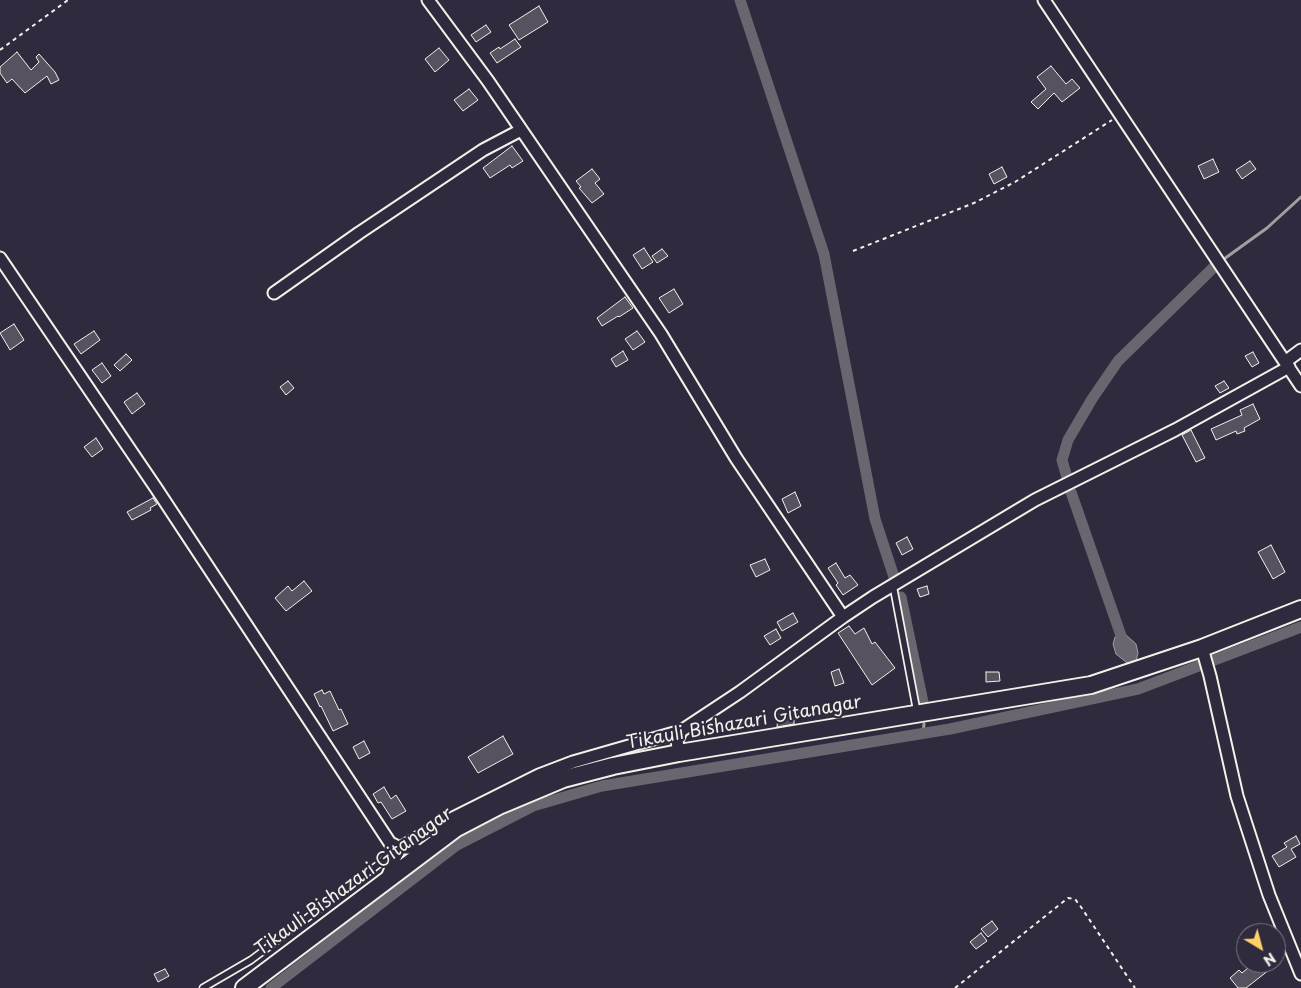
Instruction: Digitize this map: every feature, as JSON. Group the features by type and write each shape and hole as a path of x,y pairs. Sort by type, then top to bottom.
{"street":[{"path":"428,0 488,81 661,334 736,458 843,617"},
{"path":"1044,0 1301,386"},
{"path":"274,292 483,150 521,130"},
{"path":"0,258 150,480 390,843 400,848 414,848 422,853"},
{"path":"386,880 400,848 439,825 538,775 602,753 681,732 740,692 843,617 892,586 1036,500 1175,430 1287,364 1301,350"},
{"name":"Tikauli Bishazari Gitanagar","path":"244,988 455,829 501,805 563,779 612,766 679,753 1091,685 1204,653 1301,609"},
{"path":"1204,653 1237,796 1269,895 1301,974"},
{"path":"679,753 677,741 681,732"},
{"path":"653,740 670,746 679,753"}],"lane":[{"path":"892,586 917,714"},
{"path":"202,988 251,960 400,848"}],"path":[{"path":"0,50 68,0"},
{"path":"853,252 983,199 1015,182 1120,114"},
{"path":"955,988 1068,898 1075,900 1081,907 1135,988"}],"shaded area":[{"path":"1126,635 1136,644 1138,653 1135,665 1131,666 1116,654 1113,644 1115,637"}],"building":[{"path":"539,6 548,22 519,40 509,25"},
{"path":"486,25 491,32 476,42 471,35"},
{"path":"515,39 521,47 497,63 490,53"},
{"path":"439,48 449,60 435,72 425,59"},
{"path":"17,52 31,70 39,62 36,57 39,54 55,72 59,80 51,84 47,76 25,93 12,79 7,83 0,73 0,67"},
{"path":"1051,66 1066,84 1072,79 1080,88 1062,102 1054,93 1038,109 1031,102 1046,89 1037,77"},
{"path":"469,89 478,100 463,111 454,100"},
{"path":"512,146 523,161 512,168 510,165 490,178 483,168"},
{"path":"1213,159 1219,172 1204,179 1198,166"},
{"path":"1250,161 1256,169 1242,179 1236,170"},
{"path":"1002,167 1007,177 994,184 989,174"},
{"path":"592,169 600,179 595,183 604,194 592,203 579,188 581,187 576,181"},
{"path":"644,248 653,262 642,269 633,255"},
{"path":"662,249 668,256 657,263 652,256"},
{"path":"674,289 683,304 669,313 659,298"},
{"path":"625,297 633,308 602,326 597,318"},
{"path":"14,324 24,340 10,350 0,333"},
{"path":"94,331 100,340 81,354 74,344"},
{"path":"637,331 645,342 633,350 625,339"},
{"path":"623,351 628,360 616,367 611,359"},
{"path":"1253,352 1259,363 1252,367 1245,356"},
{"path":"126,354 132,360 120,371 114,365"},
{"path":"102,363 111,376 102,383 92,370"},
{"path":"288,381 294,388 286,395 280,387"},
{"path":"1224,381 1229,388 1220,393 1215,386"},
{"path":"137,393 145,404 132,414 124,402"},
{"path":"1253,404 1260,419 1244,428 1245,431 1237,434 1236,431 1216,440 1211,429 1242,415 1240,410"},
{"path":"1191,430 1205,458 1196,462 1182,435"},
{"path":"96,438 103,449 92,457 84,447"},
{"path":"795,492 801,506 788,513 782,499"},
{"path":"153,498 157,504 150,508 151,510 132,520 127,512"},
{"path":"907,537 913,549 902,555 896,543"},
{"path":"1271,545 1285,572 1273,579 1258,552"},
{"path":"765,559 770,570 756,577 750,565"},
{"path":"836,563 845,578 850,575 858,585 843,595 828,568"},
{"path":"304,581 312,591 286,611 275,598 288,586 292,591"},
{"path":"927,586 929,594 920,597 917,589"},
{"path":"793,613 798,622 782,631 777,622"},
{"path":"849,626 855,634 864,628 872,644 875,642 895,668 872,685 838,633"},
{"path":"776,629 781,638 770,645 764,636"},
{"path":"839,669 844,683 835,686 831,672"},
{"path":"986,672 999,672 1000,681 986,682"},
{"path":"322,690 324,694 330,691 348,724 333,731 314,694"},
{"path":"778,714 794,715 794,724 777,727"},
{"path":"503,736 513,754 478,773 468,757"},
{"path":"364,741 370,753 359,759 353,747"},
{"path":"384,787 391,799 396,795 406,811 392,819 381,802 378,803 373,794"},
{"path":"1296,836 1300,844 1291,849 1296,857 1279,867 1272,856 1287,847 1284,843"},
{"path":"992,921 998,929 988,937 981,929"},
{"path":"981,933 987,941 976,949 970,942"},
{"path":"165,969 169,976 158,982 154,974"},
{"path":"1236,973 1265,973 1246,988 1238,988 1230,978"}],"waterway":[{"path":"740,0 824,254 875,519 894,577"},
{"path":"1224,259 1267,228 1301,197"},
{"path":"1068,481 1062,460 1068,440 1092,399 1118,361 1214,267"},
{"path":"1071,492 1126,650"},
{"path":"901,597 924,707"},
{"path":"271,988 457,845 533,806 602,786 950,729 1138,689 1301,627"},
{"path":"923,734 924,724"}]}
